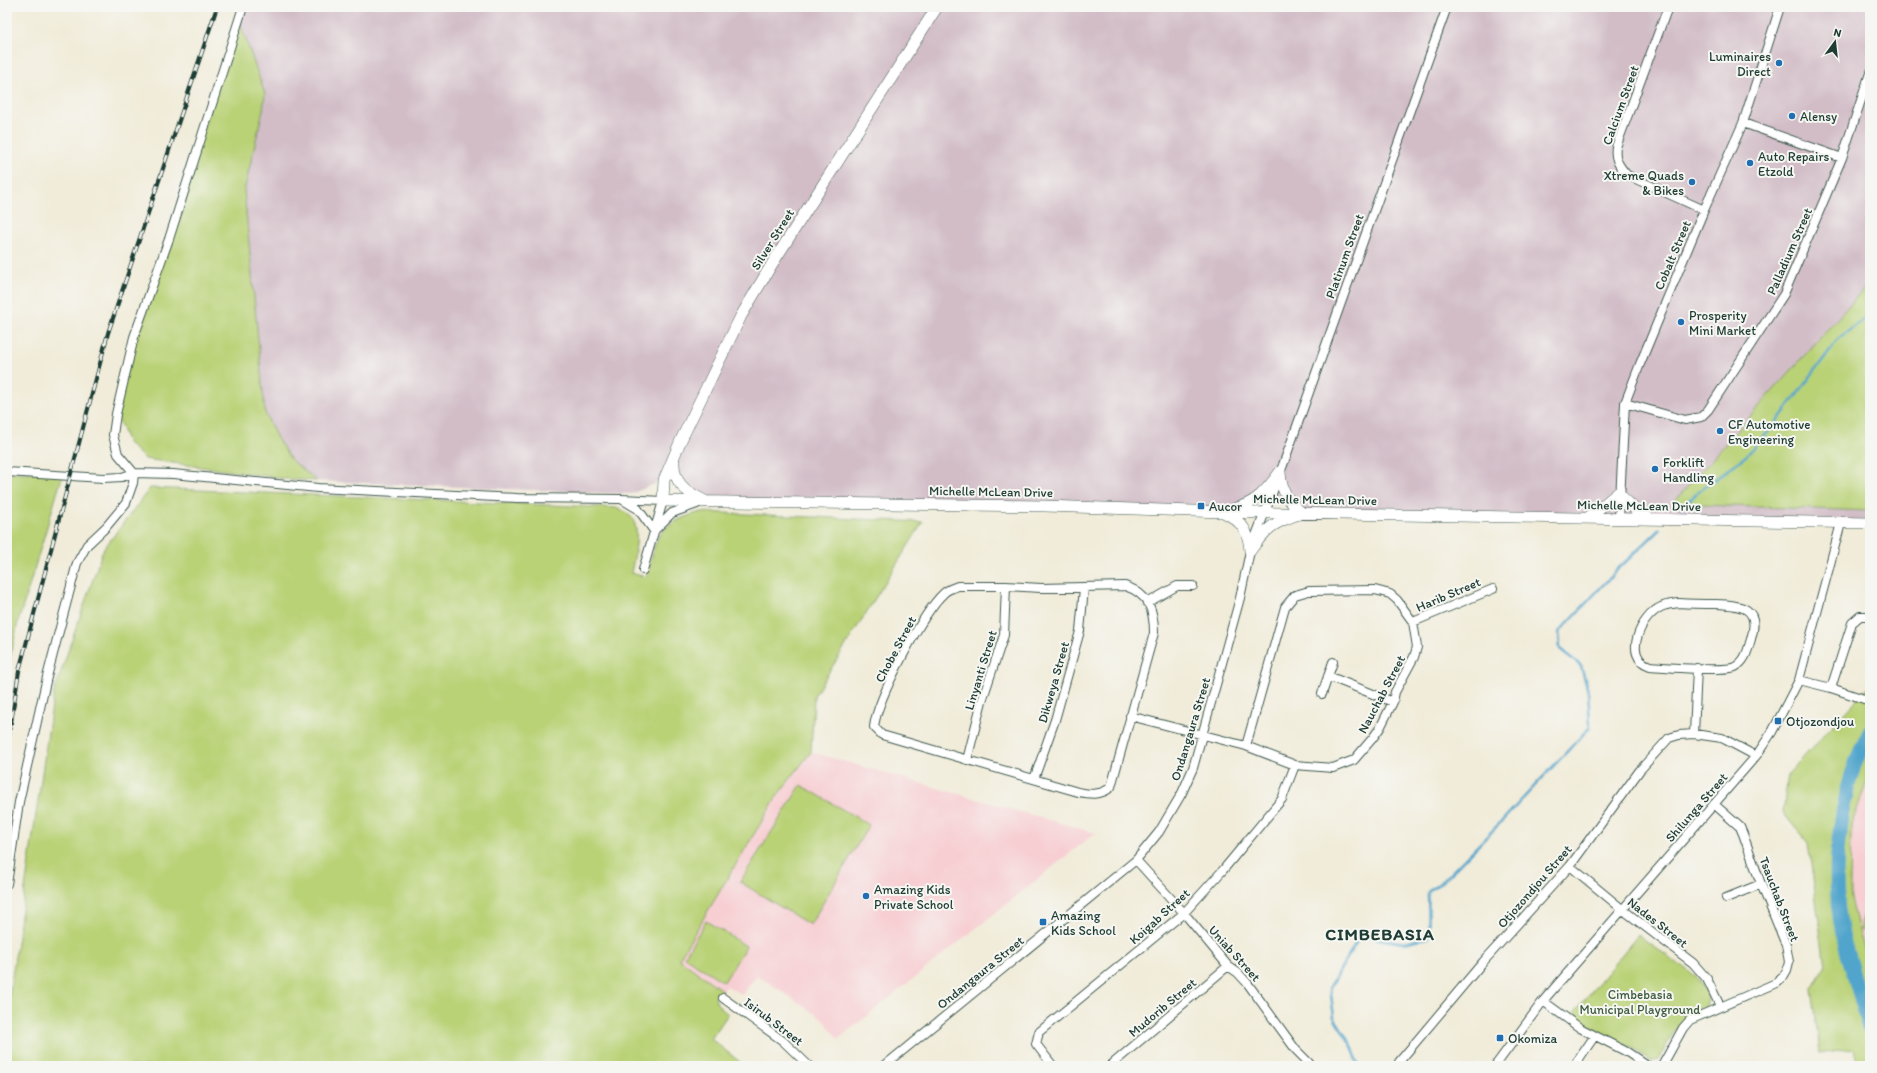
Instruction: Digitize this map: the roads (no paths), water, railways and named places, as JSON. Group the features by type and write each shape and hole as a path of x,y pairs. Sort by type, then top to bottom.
{"street":[{"path":"7,884 21,794 47,677 77,563 88,545 106,527 126,503 133,483 134,473 118,454 113,435 116,414 134,337 169,239 243,7"},
{"name":"Silver Street","path":"663,501 664,480 681,440 741,316 772,264 937,7"},
{"name":"Platinum Street","path":"1264,512 1280,472 1447,7"},
{"name":"Calcium Street","path":"1668,7 1616,147 1615,156 1619,166 1627,175 1704,210"},
{"name":"Cobalt Street","path":"1618,519 1625,403 1704,210 1743,123 1780,7"},
{"name":"Palladium Street","path":"1625,403 1685,420 1701,417 1708,410 1784,294 1842,158 1870,72"},
{"path":"1743,123 1842,158"},
{"path":"675,456 674,472 677,479 690,494 705,501"},
{"path":"7,472 103,478 122,477 134,473 174,474 318,488 517,498 663,501 644,570"},
{"path":"1223,512 1241,508 1261,496 1280,472"},
{"path":"1280,472 1280,483 1284,493 1290,502 1302,513"},
{"path":"1589,518 1619,493 1636,510 1651,519"},
{"path":"621,499 638,509 654,531"},
{"name":"Michelle McLean Drive","path":"663,501 1045,506 1223,512 1651,519 1841,524 1870,523"},
{"path":"654,531 672,513 681,508 705,501"},
{"path":"1223,512 1235,517 1241,524 1250,539 1250,551"},
{"name":"Ondangaura Street","path":"884,1066 1136,860 1159,832 1182,793 1193,768 1240,598 1250,551 1264,512"},
{"path":"1250,551 1263,533 1271,526 1282,519 1302,513"},
{"name":"Shilunga Street","path":"1494,1066 1543,1001 1756,756 1772,732 1799,680 1841,524"},
{"name":"Chobe Street","path":"958,586 1006,586 1041,588 1124,586 1132,588 1148,603 1152,610 1154,633 1111,787 1105,792 1094,794 1078,792 882,735 874,727 880,705 905,652 929,610 938,598 946,591 958,586"},
{"name":"Linyanti Street","path":"967,760 982,701 1004,635 1006,586"},
{"path":"1148,603 1177,586 1193,586"},
{"name":"Dikweya Street","path":"1034,779 1055,720 1080,631 1084,588"},
{"name":"Harib Street","path":"1413,622 1493,589"},
{"name":"Nauchab Street","path":"1203,734 1246,746 1295,765 1333,768 1354,760 1372,739 1393,702 1395,692 1414,657 1417,647 1413,622 1397,600 1384,591 1375,590 1309,591 1295,595 1285,607 1246,746"},
{"path":"1679,604 1742,606 1753,617 1755,625 1744,660 1732,668 1697,668 1650,666 1638,659 1635,649 1636,642 1649,616 1661,606 1679,604"},
{"path":"1831,688 1852,623 1860,616 1870,616"},
{"path":"1322,694 1333,662"},
{"path":"1694,734 1697,668"},
{"path":"1328,676 1393,702"},
{"path":"1799,680 1831,688 1870,701"},
{"path":"1130,716 1203,734"},
{"name":"Otjozondjou Street","path":"1398,1066 1399,1062 1483,962 1570,866 1640,770 1663,743 1669,738 1679,735 1694,734 1728,739 1756,756"},
{"name":"Koigab Street","path":"1053,1066 1036,1044 1039,1032 1184,913 1223,870 1282,799 1295,765"},
{"name":"Tsauchab Street","path":"1662,1066 1687,1024 1695,1017 1776,983 1783,977 1789,962 1786,946 1740,827 1714,804"},
{"name":"Uniab Street","path":"1136,860 1184,913 1228,966 1238,974 1256,994 1296,1050 1312,1066"},
{"name":"Nades Street","path":"1570,866 1699,970 1709,983 1720,1006"},
{"path":"1726,898 1761,884"},
{"name":"Mudorib Street","path":"1110,1066 1228,966"},
{"name":"Isirub Street","path":"723,998 783,1041 810,1066"},
{"path":"1543,1001 1566,1019 1594,1037 1619,1048 1648,1066"},
{"path":"1574,1066 1594,1037"}],"waterway":[{"path":"1681,508 1696,494 1747,455 1773,427 1839,338 1870,315"},
{"path":"1359,1066 1352,1046 1334,1017 1330,987 1360,936 1404,943 1429,937 1428,892 1445,879 1500,823 1590,727 1588,691 1581,666 1560,649 1559,632 1618,569 1660,529"},
{"path":"1870,731 1859,753 1844,804 1837,859 1839,912 1843,936 1870,1029"}],"railway":[{"path":"7,749 19,671 108,333 217,7"}],"place":[{"name":"Luminaires Direct","path":"1779,63"},
{"name":"Alensy","path":"1792,116"},
{"name":"Auto Repairs Etzold","path":"1750,163"},
{"name":"Xtreme Quads & Bikes","path":"1692,182"},
{"name":"Prosperity Mini Market","path":"1681,322"},
{"name":"CF Automotive Engineering","path":"1720,431"},
{"name":"Forklift Handling","path":"1655,469"},
{"name":"Aucor","path":"1201,506"},
{"name":"Otjozondjou","path":"1778,721"},
{"name":"Amazing Kids Private School","path":"866,896"},
{"name":"Amazing Kids School","path":"1043,922"},
{"name":"Okomiza","path":"1500,1038"}],"district":[{"name":"CIMBEBASIA","path":"1380,934"}],"park label":[{"name":"Cimbebasia Municipal Playground","path":"1640,1002"}]}
